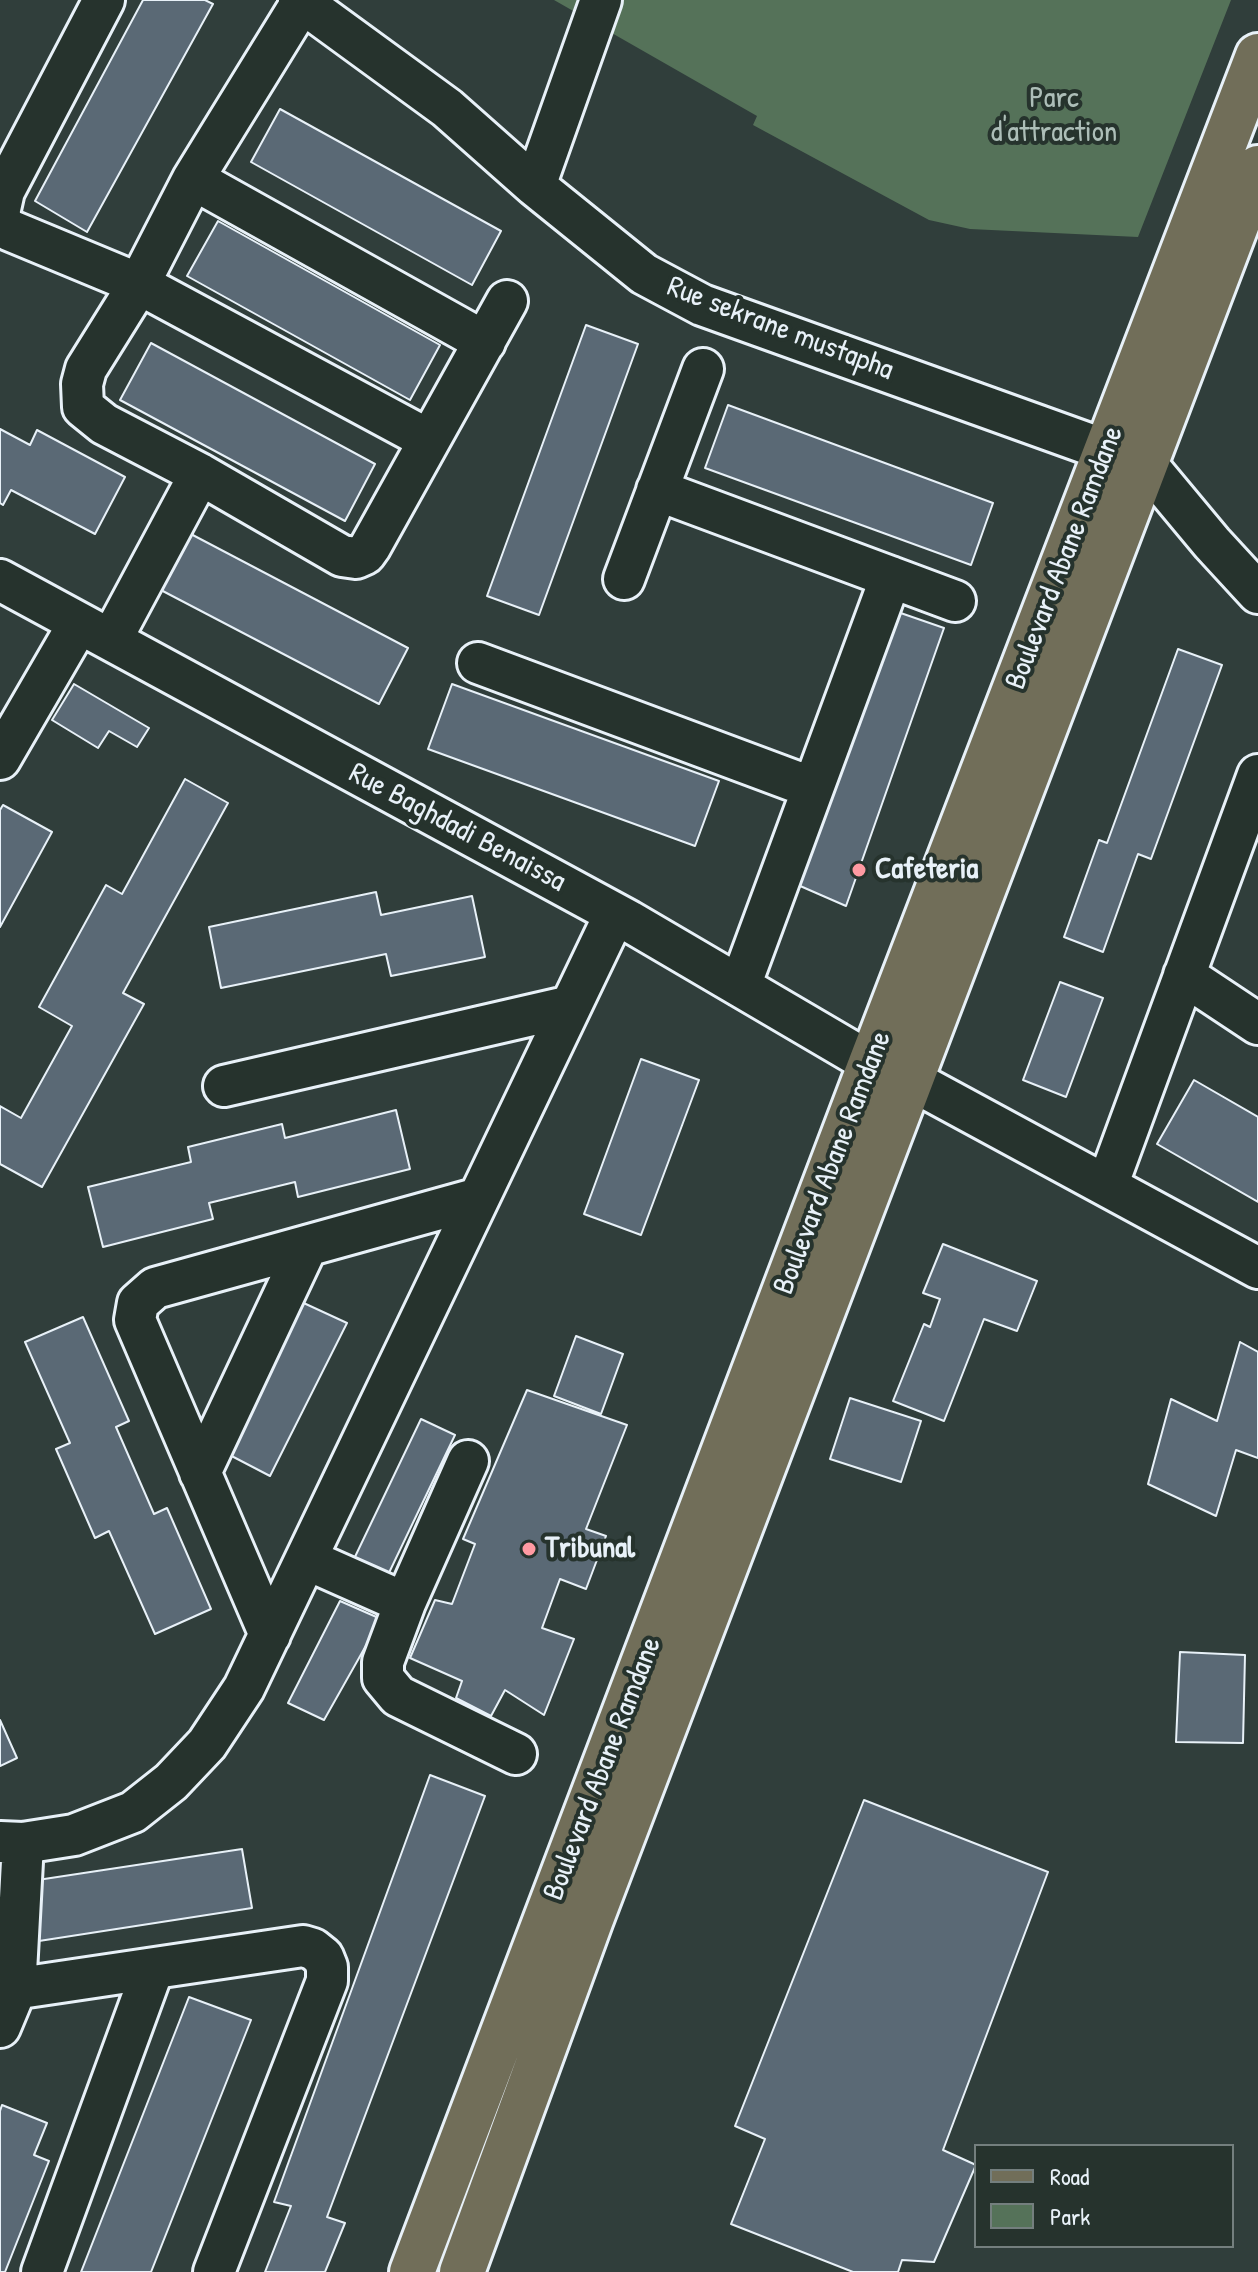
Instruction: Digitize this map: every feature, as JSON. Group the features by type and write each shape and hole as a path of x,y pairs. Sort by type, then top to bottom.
{"main road":[{"name":"Boulevard Abane Ramdane","path":"462,2272 591,1919 911,1080 1127,458 1258,56"},
{"name":"Boulevard Abane Ramdane","path":"412,2272 871,1063 1127,458 1258,168"}],"street":[{"path":"0,209 4,191 104,0"},
{"path":"535,186 601,0"},
{"path":"301,1 193,179 139,284 86,369 82,384 83,407 104,424 200,474 342,556 356,558 365,554 370,547 507,301"},
{"name":"Rue sekrane mustapha","path":"301,1 447,108 535,186 644,274 702,305 1127,458"},
{"path":"193,179 485,342"},
{"path":"0,215 2,225 9,230 139,284 429,440"},
{"path":"624,579 703,369"},
{"path":"1127,458 1258,593"},
{"path":"0,759 95,632 200,474"},
{"path":"657,490 955,601"},
{"path":"740,986 891,577"},
{"name":"Rue Baghdadi Benaissa","path":"0,580 615,914 871,1063 911,1080 1258,1268"},
{"path":"478,663 813,788"},
{"path":"1107,1186 1256,786"},
{"path":"0,2027 7,1991 12,1842 74,1835 133,1812 171,1782 207,1744 244,1688 615,914"},
{"path":"1184,975 1258,1024"},
{"path":"224,1086 571,1006"},
{"path":"270,1635 135,1320 138,1303 155,1288 479,1198"},
{"path":"200,1473 307,1246"},
{"path":"468,1461 405,1603 383,1662 383,1678 398,1696 516,1754"},
{"path":"306,1559 405,1603"},
{"path":"7,1991 303,1946 323,1957 327,1981 214,2272"},
{"path":"42,2272 153,1969"}],"green space":[{"name":"Parc d'attraction","path":"554,0 1231,0 1138,237 970,229 929,220 753,125 757,116"}],"building":[{"path":"143,0 205,0 213,4 87,232 35,201"},
{"path":"280,109 501,231 472,285 251,162"},
{"path":"218,221 440,345 410,400 187,276"},
{"path":"586,325 638,344 539,615 487,596"},
{"path":"151,343 375,464 345,521 120,400"},
{"path":"728,405 993,503 971,565 705,468"},
{"path":"0,429 30,445 37,430 125,477 95,534 11,490 3,505 0,503"},
{"path":"187,532 408,648 379,704 157,588"},
{"path":"892,610 944,628 846,906 791,882"},
{"path":"1178,649 1222,665 1151,859 1138,854 1103,952 1064,937 1099,840 1107,843"},
{"path":"74,684 149,728 137,747 109,731 98,748 52,720"},
{"path":"452,684 719,781 695,846 428,749"},
{"path":"185,779 228,803 123,993 144,1004 42,1187 0,1164 0,1106 21,1118 72,1026 39,1007 106,885 122,894"},
{"path":"3,805 52,832 0,927 0,810"},
{"path":"376,892 381,915 472,896 485,957 391,976 386,954 221,988 209,927"},
{"path":"1060,982 1103,998 1066,1097 1023,1080"},
{"path":"641,1059 699,1080 641,1235 584,1214"},
{"path":"1194,1080 1258,1117 1258,1202 1157,1144"},
{"path":"396,1110 410,1169 298,1197 295,1182 209,1203 213,1219 103,1247 88,1187 191,1162 188,1147 282,1124 285,1138"},
{"path":"943,1244 1037,1281 1017,1331 984,1319 944,1421 893,1401 924,1324 930,1327 940,1299 923,1293"},
{"path":"295,1299 347,1323 270,1476 222,1451"},
{"path":"83,1317 129,1421 116,1427 154,1514 167,1508 211,1609 155,1634 109,1531 95,1538 56,1449 70,1443 25,1342"},
{"path":"576,1336 623,1354 601,1414 554,1396"},
{"path":"1240,1342 1258,1352 1258,1458 1236,1450 1216,1516 1148,1484 1171,1399 1217,1421"},
{"path":"527,1390 627,1425 586,1529 606,1536 586,1589 560,1579 542,1628 574,1639 544,1715 505,1690 491,1716 456,1698 462,1681 410,1658 435,1600 452,1604 475,1544 463,1539"},
{"path":"850,1398 921,1421 901,1482 830,1459"},
{"path":"421,1419 455,1435 386,1579 352,1563"},
{"path":"340,1601 381,1619 324,1720 288,1703"},
{"path":"1180,1652 1245,1655 1243,1743 1176,1742"},
{"path":"0,1720 17,1758 0,1766"},
{"path":"430,1775 485,1796 327,2217 345,2223 325,2272 265,2272 291,2206 274,2202"},
{"path":"864,1800 1048,1872 943,2150 974,2164 974,2170 934,2262 902,2260 898,2272 853,2272 731,2224 765,2139 735,2126"},
{"path":"242,1849 252,1908 39,1941 31,1881"},
{"path":"189,1997 251,2020 151,2272 81,2272"},
{"path":"2,2105 47,2123 34,2155 49,2161 5,2272 0,2272"}],"place":[{"name":"Cafeteria","path":"859,870"},
{"name":"Tribunal","path":"529,1549"}]}
